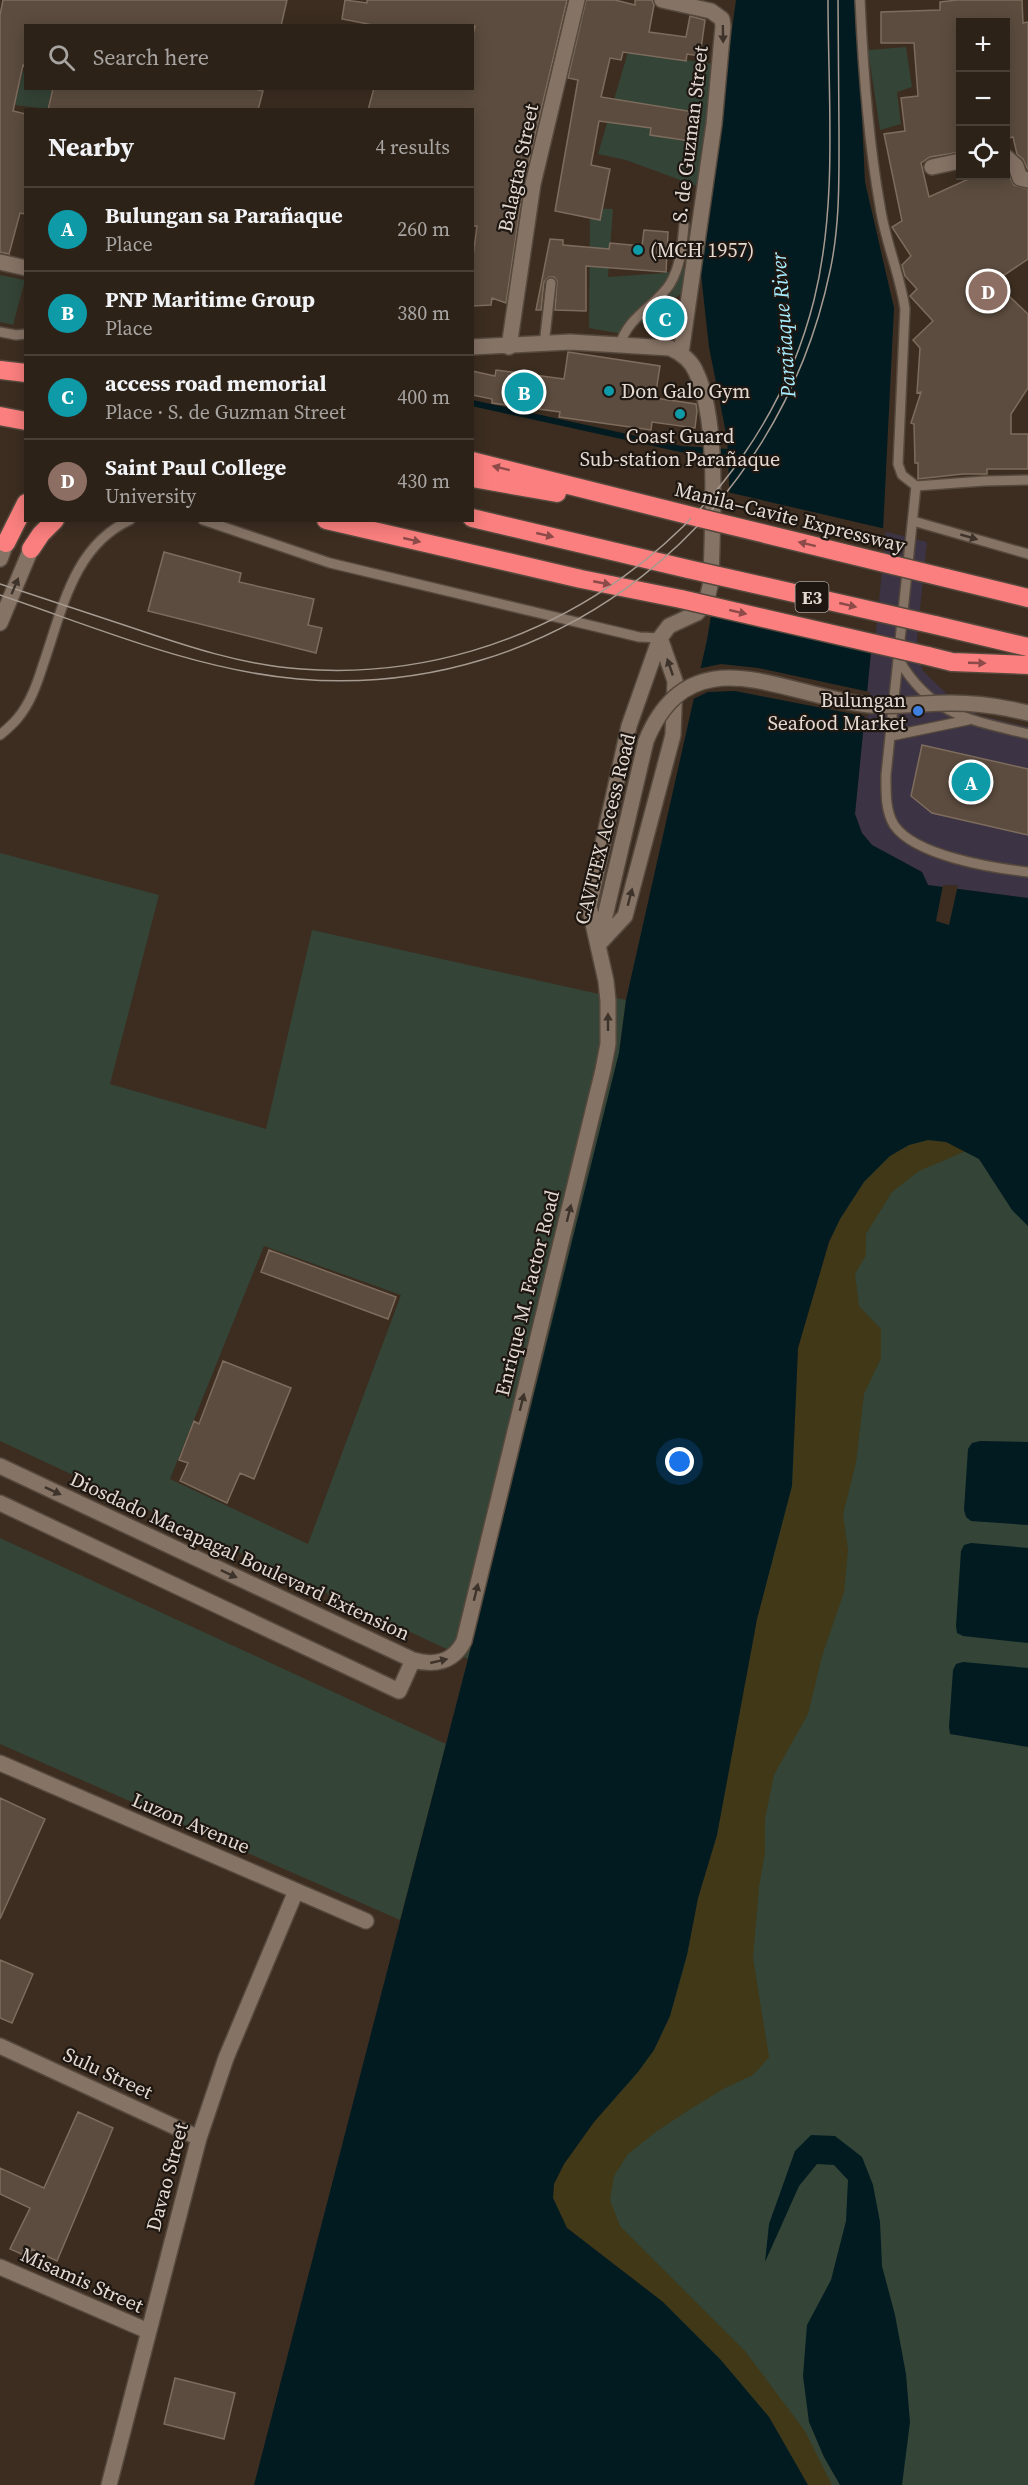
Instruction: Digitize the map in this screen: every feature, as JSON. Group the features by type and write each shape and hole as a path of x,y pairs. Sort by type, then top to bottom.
{"highway":[{"path":"0,369 24,373"},
{"path":"0,416 24,421"},
{"name":"Manila–Cavite Expressway","path":"474,462 1028,598"},
{"path":"474,478 700,518"},
{"path":"3,551 24,507"},
{"name":"E3","path":"474,518 1028,647"},
{"path":"31,549 53,522"},
{"path":"335,522 952,662 1028,665"}],"street":[{"name":"Balagtas Street","path":"509,346 533,184 576,0"},
{"name":"S. de Guzman Street","path":"662,0 711,11 722,19 723,26 714,124 681,353"},
{"path":"1010,161 1016,166 1020,178 1028,180"},
{"path":"932,167 956,162"},
{"path":"0,262 24,268"},
{"path":"474,347 570,342 670,348 681,353 696,370 703,394 712,466 711,582 706,603 697,613 669,626 660,638 675,681 673,735 625,916 598,945"},
{"path":"0,623 31,549"},
{"name":"Enrique M. Factor Road","path":"461,1648 603,1070 609,1021 606,981 588,906 629,726 660,638"},
{"name":"CAVITEX Access Road","path":"598,945 646,741 660,712 670,700 693,684 721,677 756,681 856,703 890,705 967,703 1028,713"},
{"name":"Diosdado Macapagal Boulevard Extension","path":"0,1466 413,1660 422,1663 439,1662 453,1656 461,1648"},
{"path":"0,1503 399,1691 413,1660"},
{"name":"Luzon Avenue","path":"0,1763 366,1921"},
{"name":"Davao Street","path":"109,2485 199,2138 226,2058 296,1891"},
{"name":"Sulu Street","path":"0,2046 199,2138"},
{"name":"Misamis Street","path":"0,2267 148,2331"}],"lane":[{"path":"860,0 878,195 887,244 902,290 905,309 898,464 902,475 916,486 1028,480"},
{"path":"620,345 623,334 669,285 681,259 684,225"},
{"path":"544,345 551,282"},
{"path":"0,332 24,334"},
{"path":"916,486 886,794 888,812 895,826 924,846 975,864 1028,872"},
{"path":"913,521 1028,554"},
{"path":"0,735 18,718 34,691 70,588 82,562 95,544 112,528 126,522"},
{"path":"208,522 330,563 639,637 660,638"},
{"path":"899,660 917,688 945,708 969,720 1028,734"},
{"path":"891,736 969,720"}],"shaded area":[{"name":"Bulungan Seafood Market","path":"883,531 927,542 917,638 919,661 923,671 950,697 978,715 1028,727 1028,898 928,885 922,872 872,845 862,833 855,814"}],"green space":[{"path":"906,47 912,87 897,92 901,124 880,130 868,50"},
{"path":"628,52 715,64 699,187 626,160 598,154"},
{"path":"23,71 24,90 52,90 47,108 15,105"},
{"path":"590,208 613,209 608,277 664,273 690,266 684,291 659,312 623,334 589,328"},
{"path":"0,275 24,280 13,325 0,322"},
{"path":"0,853 159,895 110,1084 266,1129 312,930 626,1000 619,1053 468,1659 0,1441","holes":["264,1246 401,1295 308,1544 170,1479"]},
{"path":"1028,1094 1028,2485 808,2485 769,2417 554,2184 670,2016 717,1835 856,1119"},
{"path":"0,1538 446,1744 400,1920 0,1744"}],"sand":[{"path":"928,1140 946,1142 966,1151 919,1171 892,1192 866,1234 866,1255 855,1274 859,1306 881,1329 881,1358 864,1394 856,1463 843,1514 848,1550 844,1592 822,1656 808,1714 774,1775 765,1819 765,1852 759,1887 753,1958 769,2057 753,2075 723,2089 689,2110 628,2154 614,2176 610,2200 620,2226 745,2351 805,2431 832,2485 808,2485 769,2417 720,2359 663,2302 567,2228 553,2198 554,2184 564,2164 594,2122 654,2050 670,2016 687,1955 698,1898 717,1835 757,1619 792,1486 798,1348 829,1242 840,1219 864,1182 890,1156 909,1145"}],"water":[{"name":"Parañaque River","path":"736,0 856,0 865,182 894,308 883,531 855,814 862,833 872,845 922,872 928,885 1028,898 1028,1226 1012,1210 979,1159 946,1142 928,1140 909,1145 890,1156 864,1182 840,1219 829,1242 798,1348 792,1486 757,1619 717,1835 698,1898 687,1955 670,2016 654,2050 594,2122 564,2164 554,2184 553,2198 567,2228 663,2302 720,2359 769,2417 808,2485 254,2485 468,1659 619,1053 626,1000 707,640 730,502 727,438 709,347 700,265"},
{"path":"980,1441 1028,1442 1028,1525 971,1521 966,1517 964,1510 968,1449 972,1443"},
{"path":"971,1543 1028,1548 1028,1643 963,1636 957,1633 961,1551 964,1545"},
{"path":"963,1662 1028,1668 1028,1747 950,1734 953,1670 956,1664"},
{"path":"811,2135 835,2136 862,2157 873,2185 880,2222 882,2266 895,2315 906,2374 910,2422 902,2485 840,2485 824,2457 809,2422 803,2376 807,2325 831,2280 846,2221 848,2180 834,2165 817,2164 799,2186 765,2262 769,2224 795,2151"}],"pier":[{"path":"727,492 886,529 874,653 708,614"},
{"path":"721,664 758,668 870,692 868,717 735,691 708,692 689,701 697,669"},
{"path":"943,885 958,885 949,925 936,921"}],"building":[{"path":"3,0 287,0 281,24 24,24 24,65 13,111 24,114 24,214 20,213 9,254 0,252 0,15"},
{"path":"345,0 367,3 367,0 567,0 524,182 506,303 492,298 491,305 474,306 474,249 477,226 474,226 474,108 369,108 373,90 474,90 474,24 368,24 342,19"},
{"path":"586,0 615,0 635,5 635,0 652,0 654,5 649,32 686,37 690,16 705,20 700,56 687,54 686,61 623,52 621,60 610,58 601,97 694,112 690,141 650,135 651,128 599,121 591,165 610,169 600,220 555,211 578,80 568,78"},
{"path":"1022,0 1023,23 1028,22 1028,170 1023,159 1017,154 1013,137 1010,138 1010,18 956,18 956,153 930,157 921,163 929,197 966,180 1010,180 1010,178 1014,185 1028,189 1028,259 994,282 1028,314 1028,388 1011,414 1011,434 1028,434 1028,469 987,469 987,474 918,479 918,463 915,463 914,424 911,423 921,392 917,393 920,348 913,340 933,321 910,296 917,289 905,276 902,265 911,256 892,227 902,221 884,134 905,131 901,98 918,96 914,43 881,43 881,12 940,10 940,2"},
{"path":"53,90 263,91 259,108 48,108"},
{"path":"644,230 668,232 666,272 586,266 586,311 555,310 557,281 554,277 549,277 544,282 541,310 536,310 550,239 563,240 563,245 609,249 610,243 642,246"},
{"name":"Don Galo Gym","path":"568,352 660,366 655,398 696,404 695,428 652,422 651,430 559,417 560,412 492,403 492,399 474,395 474,371 495,376 496,370 564,379"},
{"path":"164,552 241,573 239,582 314,599 308,625 322,628 316,653 148,611"},
{"path":"922,745 1028,769 1028,835 932,813 911,796"},
{"path":"269,1250 396,1297 388,1319 261,1272"},
{"path":"223,1361 291,1388 254,1479 240,1473 227,1503 180,1481 188,1463 179,1460 194,1421 199,1424"},
{"path":"0,1798 45,1819 0,1919"},
{"path":"0,1960 33,1974 12,2023 0,2018"},
{"path":"78,2112 113,2128 57,2261 32,2249 28,2257 10,2249 30,2208 0,2194 0,2168 44,2188"},
{"path":"175,2378 235,2393 224,2439 164,2424"}],"waterway":[{"path":"474,403 681,449 728,452"}],"tram line":[{"path":"0,584 214,654 301,669 388,668 472,651 551,620 624,576 688,521 743,456 785,382 814,300 826,226 830,151 828,0"},
{"path":"0,595 110,634 222,667 298,679 393,678 483,660 566,625 642,577 707,515 761,443 803,361 830,271 836,236 839,167 838,0"}],"place":[{"name":"(MCH 1957)","path":"638,250"},
{"name":"Saint Paul College","path":"988,291"},
{"name":"access road memorial","path":"665,318"},
{"name":"Don Galo Gym","path":"609,391"},
{"name":"PNP Maritime Group","path":"524,392"},
{"name":"Coast Guard Sub-station Parañaque","path":"680,414"},
{"name":"Bulungan Seafood Market","path":"918,711"},
{"name":"Bulungan sa Parañaque","path":"971,782"}]}
